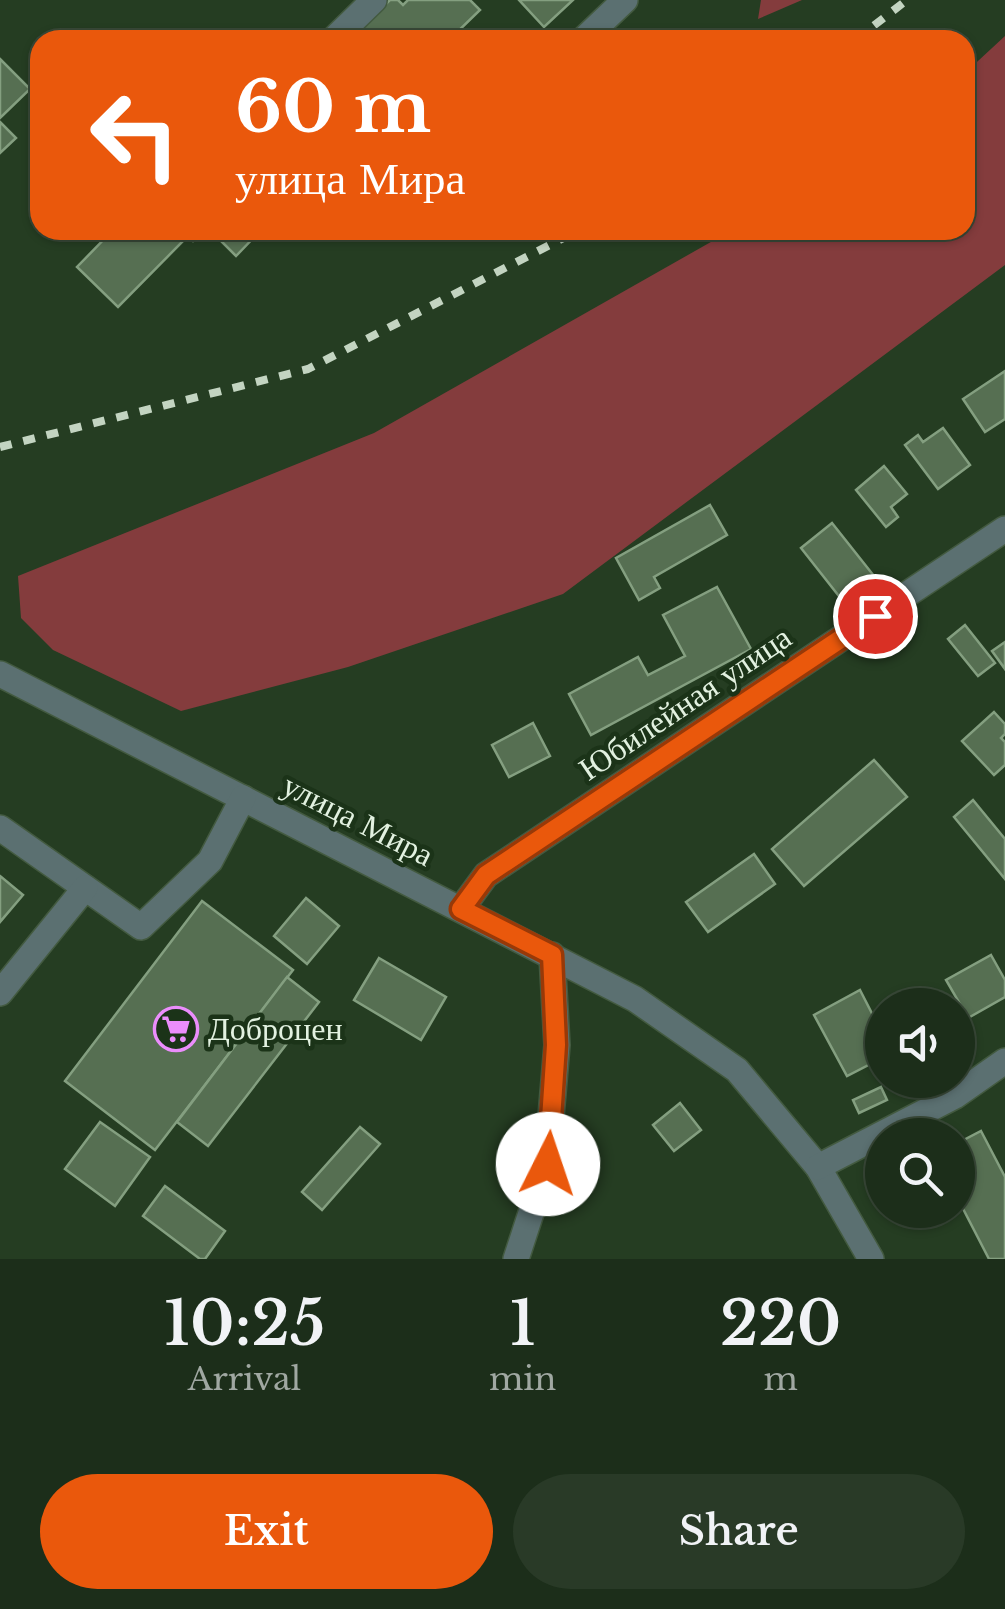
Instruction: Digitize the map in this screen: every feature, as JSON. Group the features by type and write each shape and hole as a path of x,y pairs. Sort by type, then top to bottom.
{"street":[{"path":"343,30 374,0"},
{"path":"594,30 625,0"},
{"name":"Юбилейная улица","path":"461,909 486,875 1005,529"},
{"name":"улица Мира","path":"0,674 635,999 737,1070 818,1167 871,1259"},
{"path":"0,828 141,928 210,861 243,798"},
{"path":"0,993 85,888"},
{"path":"516,1259 548,1164 556,1045 552,955"},
{"path":"818,1167 955,1096 1005,1061"}],"shaded area":[{"path":"761,0 802,0 758,19"},
{"path":"1005,36 1005,265 563,594 348,667 181,711 53,650 21,618 18,576 374,433 714,240 975,240 975,64"}],"building":[{"path":"390,0 403,5 408,0 470,0 480,10 459,30 358,30"},
{"path":"519,0 573,0 544,27"},
{"path":"0,59 30,89 0,118"},
{"path":"0,122 16,138 0,153"},
{"path":"103,240 184,240 118,307 77,267"},
{"path":"220,240 251,240 236,256"},
{"path":"1005,371 1005,419 985,432 963,399"},
{"path":"943,428 970,465 938,489 905,445 918,435 923,442"},
{"path":"884,466 907,494 891,507 898,517 886,527 856,490"},
{"path":"710,505 727,535 654,577 660,588 639,600 616,558"},
{"path":"832,523 874,576 842,600 801,548"},
{"path":"717,587 751,649 591,735 569,694 638,657 648,675 685,656 663,615"},
{"path":"965,625 995,663 978,676 948,639"},
{"path":"1005,642 1005,669 992,651"},
{"path":"994,712 1005,724 1001,738 1005,742 1005,765 994,775 962,741"},
{"path":"533,723 550,756 509,777 492,745"},
{"path":"874,760 907,797 804,886 772,849"},
{"path":"973,800 1005,839 1005,879 954,817"},
{"path":"754,854 775,884 708,932 686,902"},
{"path":"0,876 23,895 0,922"},
{"path":"306,898 339,926 307,964 274,936"},
{"name":"Доброцен","path":"202,901 293,970 155,1150 65,1081"},
{"path":"991,955 1005,980 1005,997 975,1014 975,988 951,988 946,980"},
{"path":"379,958 446,997 421,1040 354,1000"},
{"path":"287,977 319,1002 208,1146 177,1122"},
{"path":"860,990 865,1000 865,1067 847,1076 814,1015"},
{"path":"865,1094 865,1098 887,1100 859,1113 853,1100"},
{"path":"680,1103 701,1130 674,1151 653,1125"},
{"path":"100,1122 150,1157 115,1206 65,1169"},
{"path":"360,1127 380,1144 322,1210 302,1192"},
{"path":"981,1131 1005,1177 1005,1259 989,1259 973,1228 975,1134"},
{"path":"165,1186 225,1231 205,1259 143,1216"}],"railway":[{"path":"868,30 907,0"},
{"path":"0,447 308,369 560,240"}],"place":[{"name":"Доброцен","path":"176,1029"}],"route":[{"path":"548,1164 556,1045 552,955 461,909 486,875 875,616"}]}
